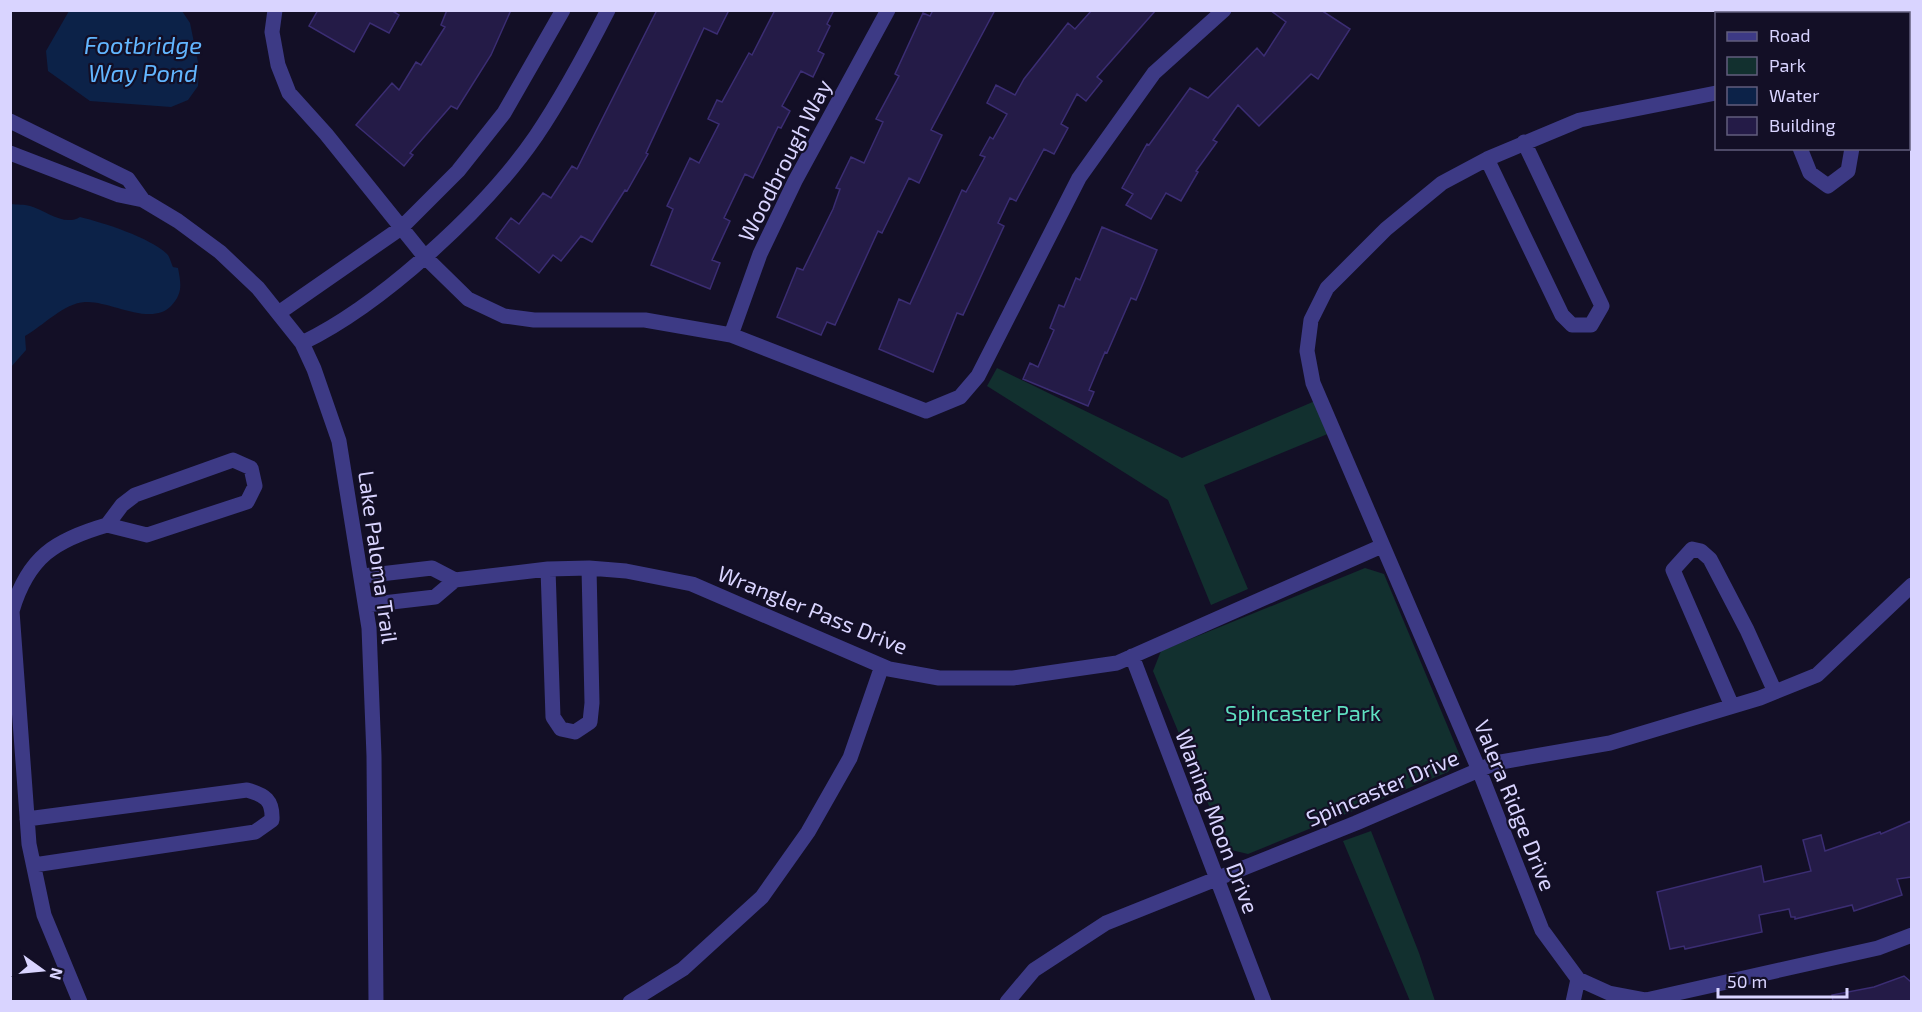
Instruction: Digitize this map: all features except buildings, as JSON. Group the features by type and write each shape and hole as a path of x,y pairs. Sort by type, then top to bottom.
{"street":[{"path":"274,10 272,32 278,65 289,93 326,134 425,257 468,299 504,316 534,320 645,320 731,335 926,411 960,397 978,376 1079,178 1154,73 1224,10"},
{"path":"280,312 401,228 458,171 504,113 563,10"},
{"path":"302,343 320,334 389,286 425,257 485,196 535,138 579,66 609,10"},
{"name":"Woodbrough Way","path":"731,335 760,254 795,181 888,10"},
{"name":"Valera Ridge Drive","path":"1715,93 1580,120 1524,142 1442,183 1386,229 1327,288 1311,320 1306,351 1313,383 1479,770 1542,930 1578,979 1609,993 1646,1000 1878,948 1911,935"},
{"name":"Lake Paloma Trail","path":"10,121 128,179 143,200 220,252 280,312 302,343 330,410 339,441 366,605 374,756 376,1002"},
{"path":"1487,159 1562,315 1572,325 1591,325 1602,306 1524,142"},
{"path":"1801,150 1810,173 1828,186 1848,171 1852,150"},
{"name":"Lake Paloma Trail","path":"10,153 119,195 143,200"},
{"path":"80,1002 45,915 27,819 12,611 19,588 29,572 55,544 106,525 122,505 135,495 233,460 250,468 255,486 247,502 147,535 106,525"},
{"name":"Wrangler Pass Drive","path":"363,576 432,568 454,580 548,569 589,568 627,571 692,584 882,666 939,678 1013,678 1117,663 1382,546"},
{"path":"1732,706 1673,570 1692,549 1701,551 1710,559 1747,630 1775,692"},
{"path":"548,569 553,717 561,729 575,732 590,722 592,703 589,568"},
{"path":"366,605 435,597 454,580"},
{"name":"Spincaster Drive","path":"1007,1002 1034,970 1106,923 1216,881 1495,763 1610,743 1775,692 1817,675 1911,585"},
{"name":"Waning Moon Drive","path":"1132,656 1264,1002"},
{"path":"630,1002 683,969 762,897 808,832 850,758 882,666"},
{"path":"27,819 247,790 264,795 273,806 273,820 255,832 34,865"},
{"path":"1574,1002 1578,979"}],"green space":[{"path":"997,368 1182,458 1315,401 1330,433 1204,485 1248,589 1211,605 1168,500 987,386"},
{"name":"Spincaster Park","path":"1365,568 1384,574 1460,756 1448,772 1248,854 1227,849 1153,671 1161,651"},
{"path":"1371,831 1419,953 1435,1001 1410,1001 1343,841"}],"water":[{"name":"Footbridge Way Pond","path":"69,11 182,11 190,23 199,67 198,86 188,100 171,107 90,101 48,71 46,51"},
{"path":"11,204 30,206 61,219 74,220 80,217 126,231 149,242 167,254 173,267 178,268 180,284 178,297 163,312 152,314 95,302 69,306 25,336 26,350 11,367"}]}
